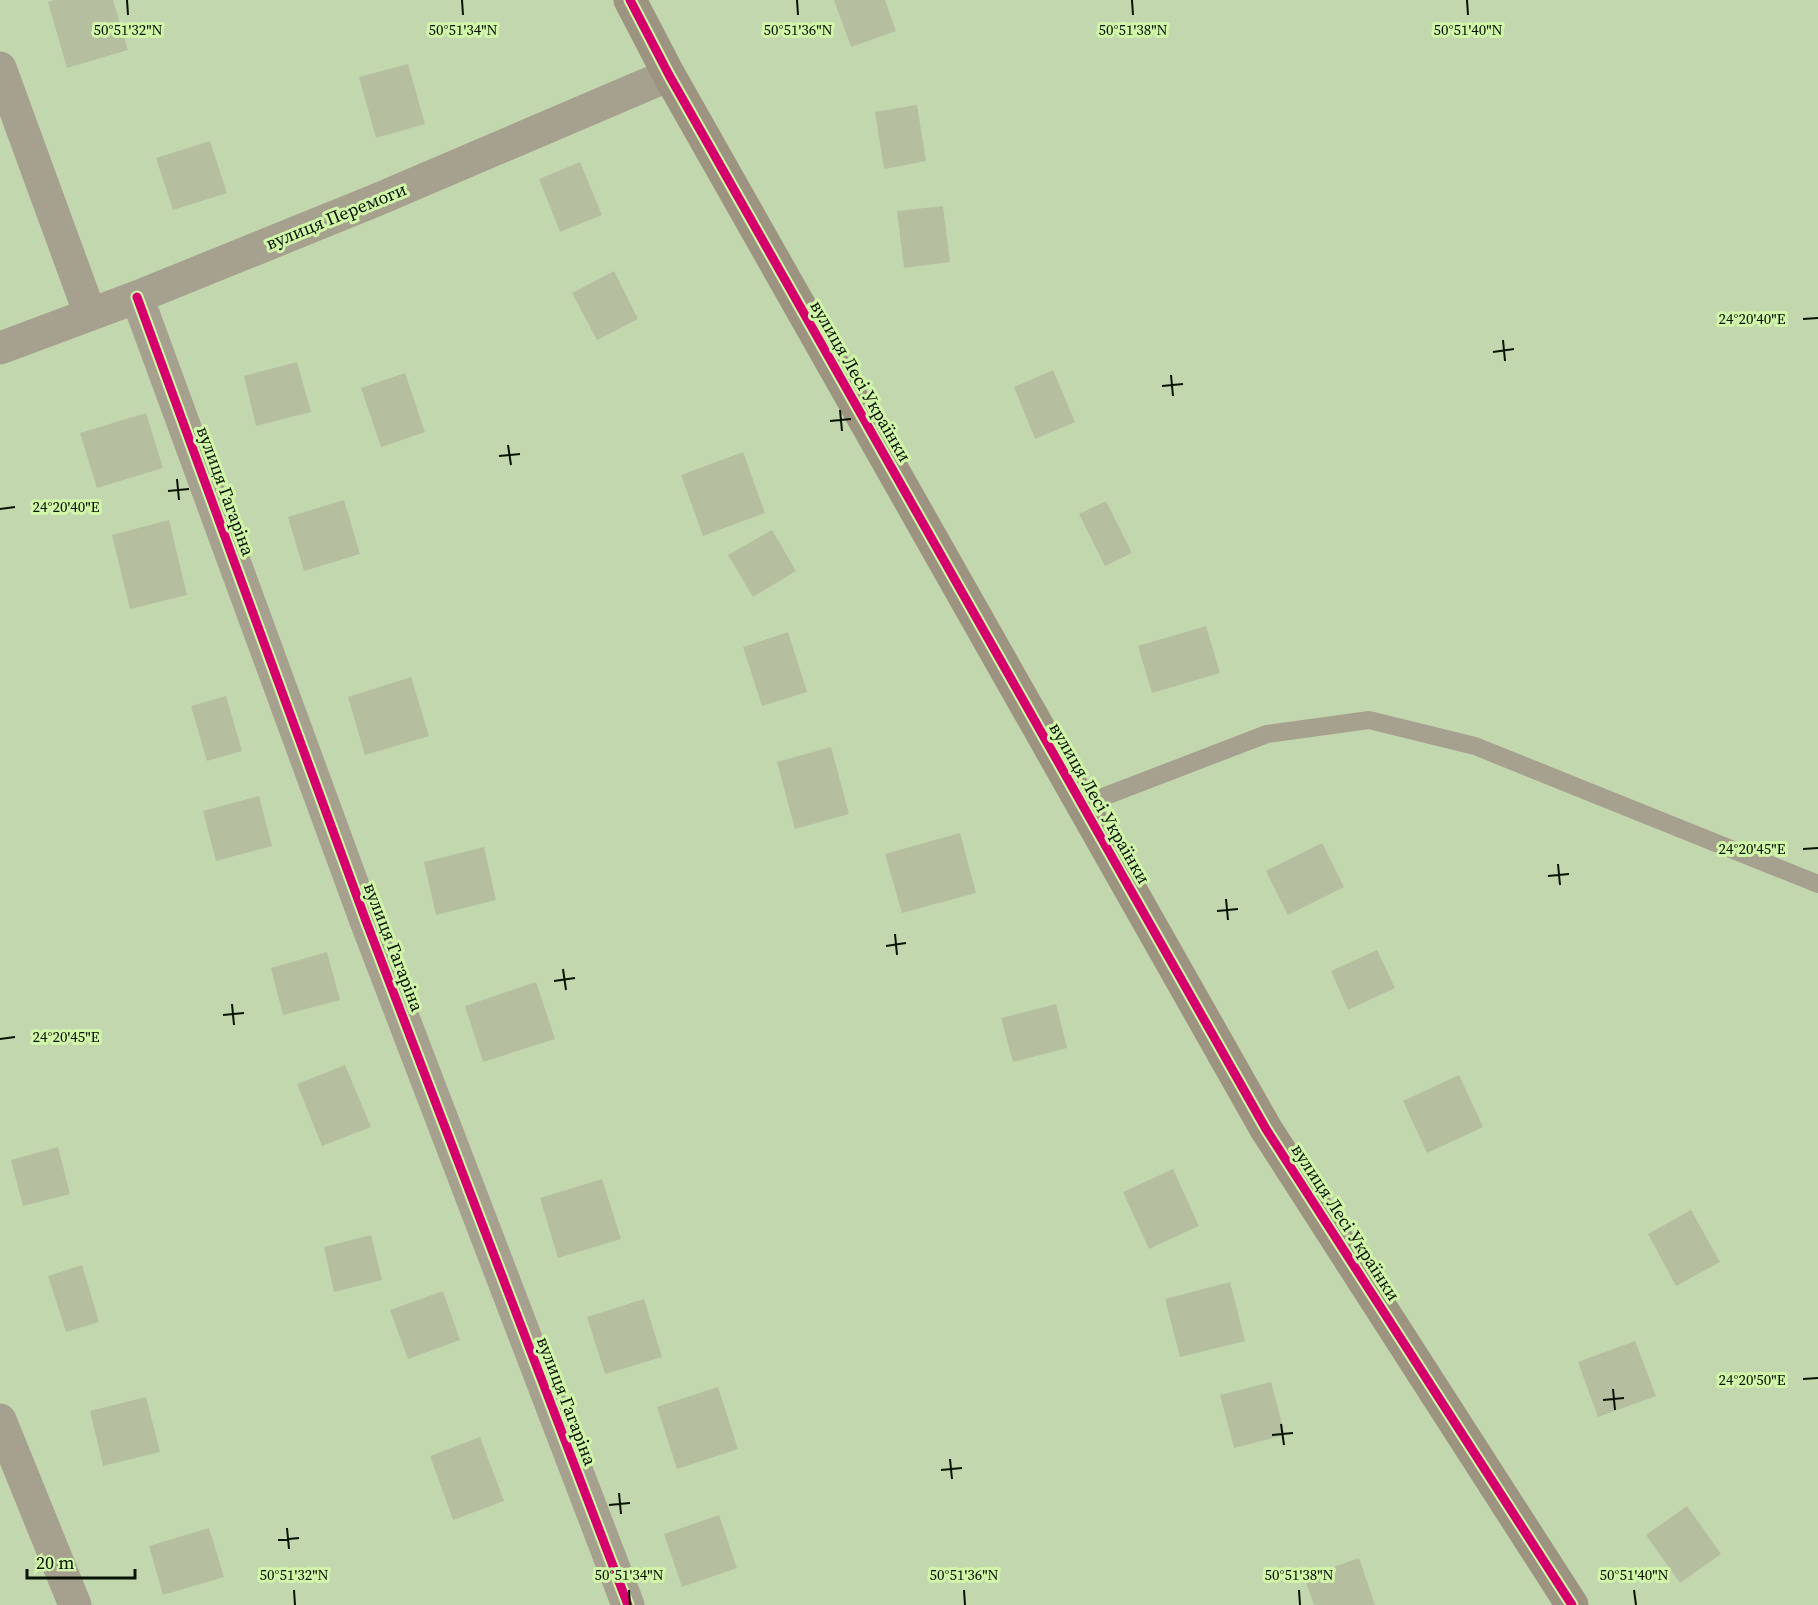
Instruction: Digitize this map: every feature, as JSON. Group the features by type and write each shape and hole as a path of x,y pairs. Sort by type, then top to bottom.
{"street":[{"name":"вулиця Лесі Українки","path":"630,0 669,75 1266,1129 1572,1605"},
{"path":"0,69 90,314"},
{"name":"вулиця Перемоги","path":"0,348 137,297 374,201 669,75"},
{"name":"вулиця Гагаріна","path":"137,297 366,921 628,1605"},
{"path":"0,1420 75,1605"}],"lane":[{"path":"1082,805 1267,734 1369,720 1475,746 1818,884"}],"building":[{"path":"54,0 113,0 128,50 67,68 48,2"},
{"path":"834,0 885,0 896,31 851,47"},
{"path":"408,64 425,124 376,138 359,77"},
{"path":"917,105 926,161 884,169 875,112"},
{"path":"210,141 227,193 173,210 156,158"},
{"path":"580,162 602,215 560,232 539,179"},
{"path":"943,206 950,262 904,268 897,211"},
{"path":"614,271 638,319 597,340 572,293"},
{"path":"297,362 311,412 256,426 244,376"},
{"path":"1053,370 1075,422 1035,439 1014,387"},
{"path":"405,373 425,432 381,447 361,388"},
{"path":"146,413 163,468 97,488 80,433"},
{"path":"743,452 765,513 703,536 681,475"},
{"path":"344,500 360,554 304,571 288,517"},
{"path":"1106,501 1132,553 1105,566 1079,514"},
{"path":"169,520 187,595 130,609 112,535"},
{"path":"772,530 796,571 753,597 728,555"},
{"path":"1206,626 1220,673 1152,693 1138,646"},
{"path":"788,632 807,692 762,706 743,647"},
{"path":"411,677 429,736 365,755 348,697"},
{"path":"226,696 242,751 207,761 191,706"},
{"path":"831,747 849,814 795,829 777,762"},
{"path":"259,796 272,846 216,861 203,811"},
{"path":"960,833 976,893 902,913 885,854"},
{"path":"1322,843 1344,887 1288,915 1266,871"},
{"path":"484,847 496,900 436,915 424,862"},
{"path":"1377,950 1395,988 1348,1010 1331,971"},
{"path":"327,952 340,1000 283,1015 271,968"},
{"path":"536,982 555,1039 483,1062 465,1006"},
{"path":"1056,1004 1067,1048 1013,1062 1001,1018"},
{"path":"345,1065 371,1127 322,1146 297,1084"},
{"path":"1459,1075 1483,1127 1427,1153 1403,1101"},
{"path":"58,1147 70,1194 23,1206 11,1160"},
{"path":"1173,1169 1199,1226 1149,1249 1123,1192"},
{"path":"602,1179 621,1239 558,1258 540,1198"},
{"path":"1691,1210 1720,1262 1676,1286 1648,1234"},
{"path":"371,1235 382,1280 334,1292 324,1247"},
{"path":"82,1265 99,1322 66,1332 48,1276"},
{"path":"1230,1282 1245,1341 1180,1357 1165,1299"},
{"path":"443,1291 460,1340 408,1359 390,1310"},
{"path":"644,1299 662,1357 605,1374 587,1317"},
{"path":"1635,1341 1656,1396 1598,1417 1578,1362"},
{"path":"1271,1382 1285,1435 1234,1448 1220,1395"},
{"path":"718,1387 738,1449 677,1469 657,1407"},
{"path":"146,1397 160,1452 103,1466 90,1411"},
{"path":"480,1437 504,1501 453,1520 430,1456"},
{"path":"1687,1506 1721,1554 1680,1583 1646,1535"},
{"path":"719,1515 737,1568 682,1587 664,1534"},
{"path":"209,1528 224,1577 163,1595 149,1546"},
{"path":"1359,1558 1375,1605 1314,1605 1304,1577"}],"cycle path":[{"path":"630,0 669,75 1266,1129 1572,1605"},
{"path":"137,297 366,921 628,1605"}]}
